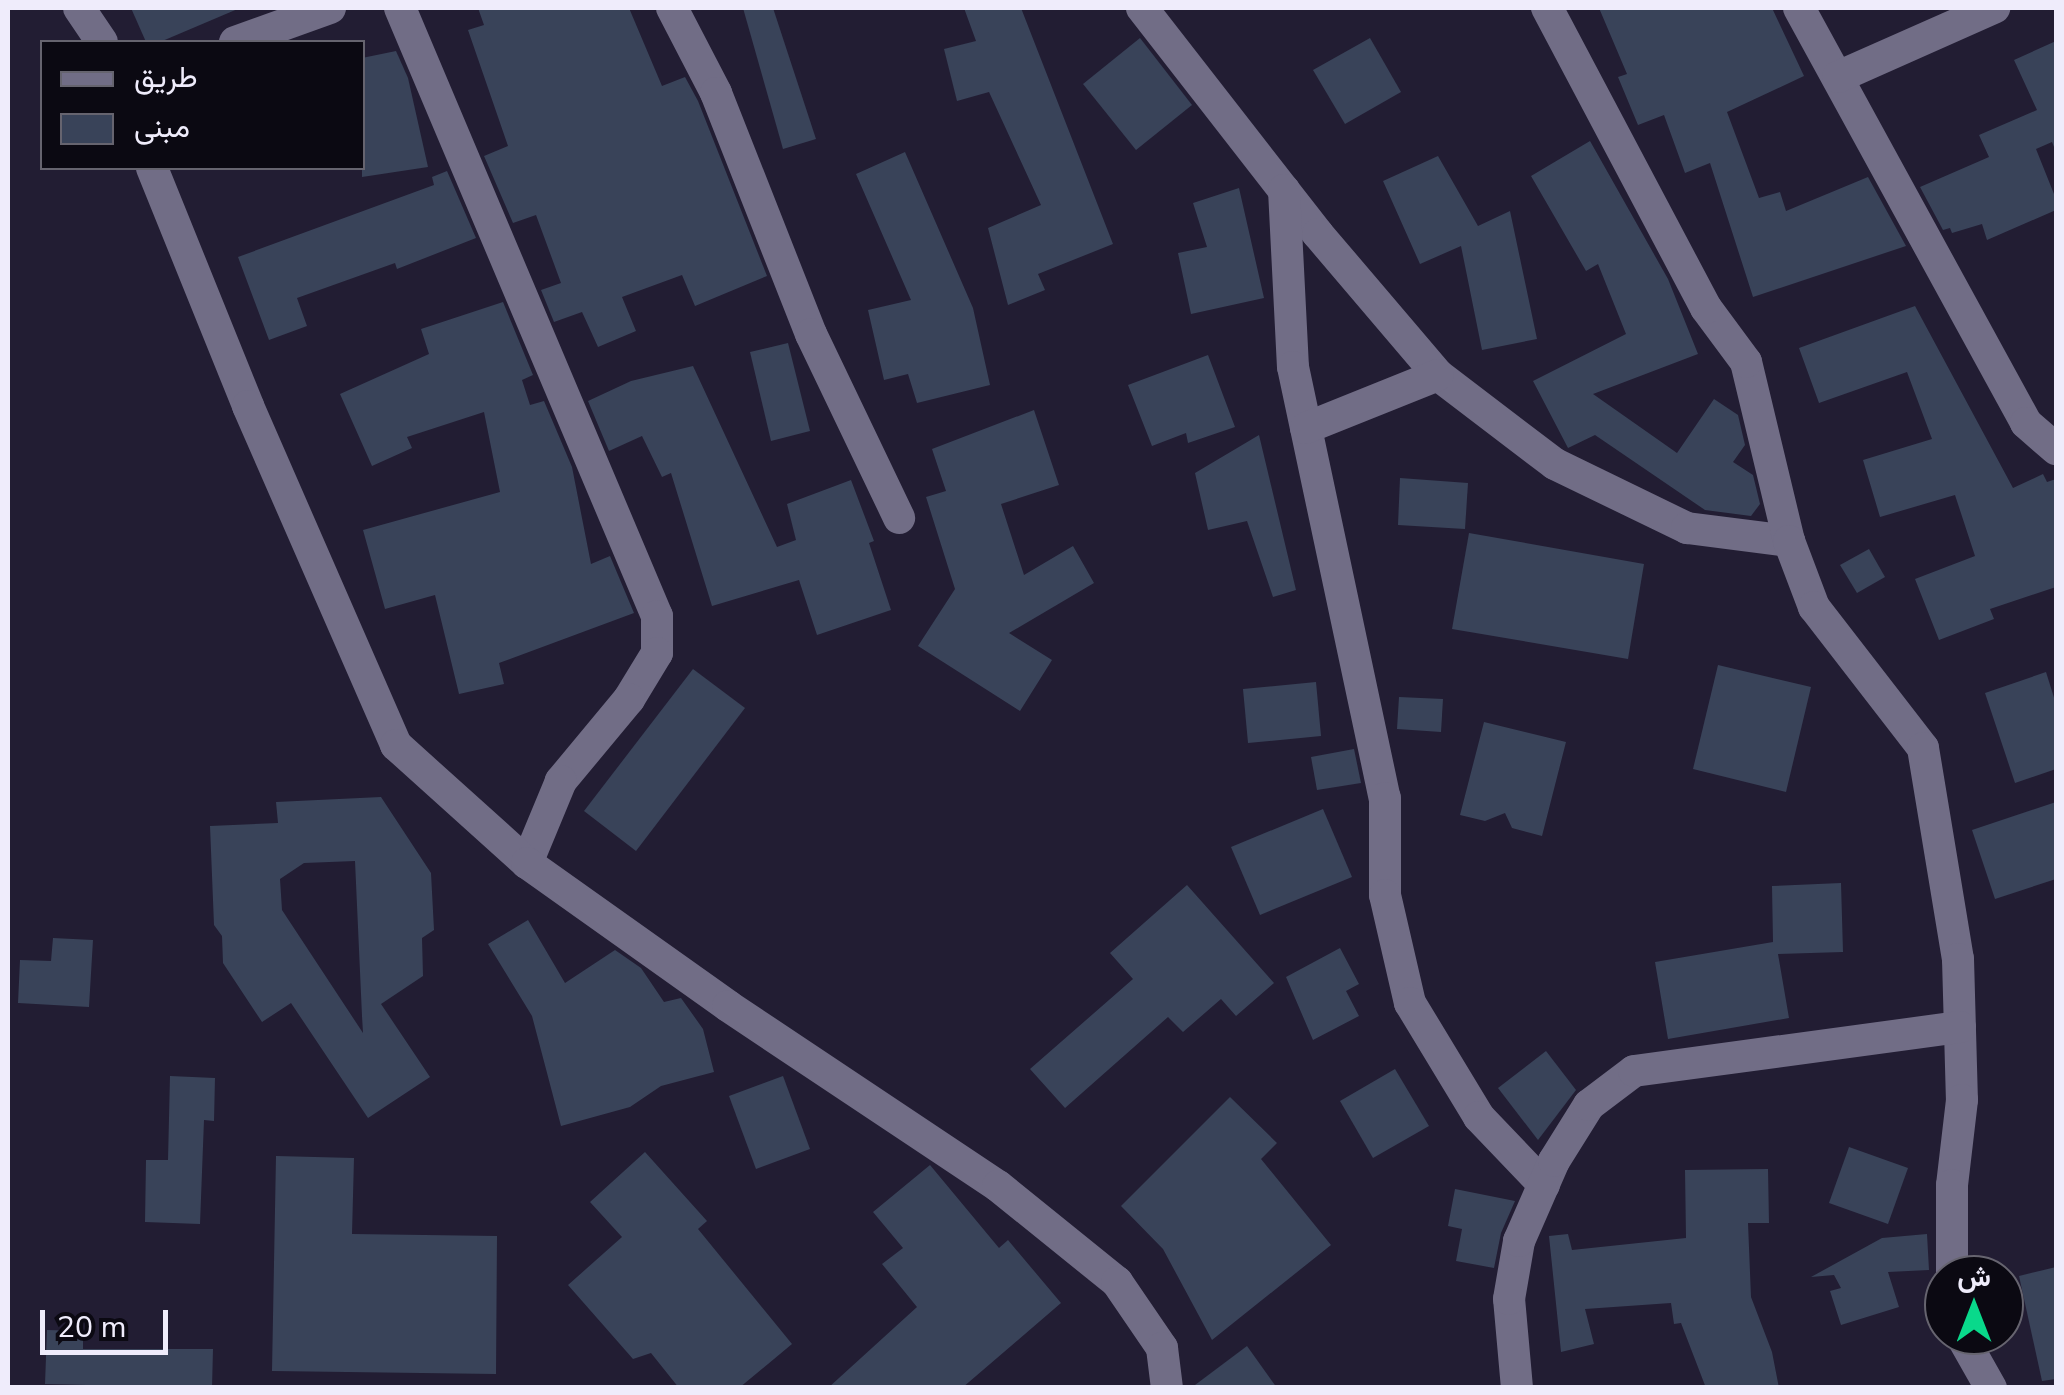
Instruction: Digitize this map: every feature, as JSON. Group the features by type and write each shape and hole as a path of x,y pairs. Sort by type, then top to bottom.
{"street":[{"path":"79,8 101,40"},
{"path":"246,28 330,8"},
{"path":"400,8 657,616 656,653 629,699 562,780 527,863"},
{"path":"672,8 716,93 811,334 899,518"},
{"path":"1142,8 1284,190 1438,375 1555,464 1686,528 1788,541"},
{"path":"1547,8 1706,308 1746,362 1788,541 1814,608 1923,748 1958,959 1962,1100 1952,1185 1952,1255"},
{"path":"1799,8 2026,423 2056,450"},
{"path":"1838,77 1994,8"},
{"path":"153,170 248,406 396,745 527,863 728,1006 998,1186 1117,1282 1162,1348 1167,1388"},
{"path":"1284,190 1293,367 1385,798 1385,895 1410,1003 1479,1117 1544,1185"},
{"path":"1306,428 1438,375"},
{"path":"1517,1388 1509,1300 1519,1240 1544,1185 1589,1105 1634,1071 1960,1027"},
{"path":"1972,1355 1991,1388"}],"building":[{"path":"131,8 240,8 165,40 145,40"},
{"path":"478,8 629,8 662,86 685,77 698,101 767,276 695,306 682,275 622,297 636,331 598,347 582,312 554,322 541,290 561,283 536,215 513,223 484,156 508,146 468,30 484,25"},
{"path":"743,8 773,8 816,139 783,149"},
{"path":"964,8 1021,8 1113,244 1038,274 1045,290 1008,305 988,228 1041,205 989,92 957,101 944,49 976,41"},
{"path":"1599,8 1772,8 1804,76 1727,112 1759,198 1780,192 1786,211 1868,177 1906,246 1753,297 1710,163 1685,173 1664,115 1638,125 1618,77 1627,74"},
{"path":"1140,38 1192,105 1136,150 1083,84"},
{"path":"1370,38 1401,92 1345,124 1313,70"},
{"path":"2056,41 2056,152 2052,142 2036,149 2056,199 2056,210 1987,240 1982,224 1952,233 1950,228 1943,230 1920,187 1989,157 1979,135 2037,110 2014,60"},
{"path":"396,51 408,78 428,167 362,177 365,57"},
{"path":"1590,141 1668,279 1698,354 1593,394 1677,453 1714,399 1738,415 1745,445 1733,462 1753,475 1760,504 1751,516 1705,510 1595,435 1568,448 1533,381 1626,334 1598,264 1586,271 1531,176"},
{"path":"905,152 973,308 990,385 917,403 908,374 884,380 868,310 911,300 856,174"},
{"path":"1438,156 1478,226 1510,211 1537,339 1482,350 1461,246 1420,264 1383,181"},
{"path":"447,171 476,238 397,269 395,263 297,298 307,326 269,340 238,257 434,185 432,177"},
{"path":"1239,188 1264,298 1191,314 1178,253 1207,247 1193,203"},
{"path":"503,302 533,375 522,380 530,405 544,401 572,467 591,564 610,556 634,613 499,663 504,684 459,694 435,595 385,609 363,530 500,492 484,412 407,437 412,448 372,466 340,394 429,354 421,329"},
{"path":"1915,306 2013,488 2043,474 2047,482 2056,479 2056,587 1990,609 1994,619 1939,640 1915,579 1975,556 1955,495 1880,517 1863,460 1932,439 1907,372 1819,403 1799,348"},
{"path":"788,343 810,431 771,441 750,352"},
{"path":"1208,355 1235,427 1188,443 1186,433 1152,446 1128,385"},
{"path":"693,366 777,547 796,540 787,504 851,480 874,541 869,543 891,610 817,635 799,580 712,606 671,473 662,477 642,436 609,451 588,401 631,381"},
{"path":"1034,410 1059,485 1001,504 1024,575 1073,546 1094,583 1009,633 1052,660 1020,711 918,646 955,589 926,497 946,491 932,449"},
{"path":"1259,435 1296,590 1273,597 1247,521 1208,530 1195,473"},
{"path":"1400,478 1468,483 1465,529 1398,525"},
{"path":"1469,533 1644,564 1628,659 1452,629"},
{"path":"1869,549 1885,577 1857,593 1840,565"},
{"path":"1718,665 1811,687 1786,792 1693,769"},
{"path":"693,669 745,708 636,851 584,811"},
{"path":"2046,672 2056,704 2056,769 2015,783 1985,693"},
{"path":"1316,682 1321,736 1248,743 1243,689"},
{"path":"1399,697 1443,699 1441,732 1397,729"},
{"path":"1484,722 1566,742 1542,836 1512,828 1505,813 1485,821 1460,815"},
{"path":"1354,749 1361,783 1317,790 1311,757"},
{"path":"381,797 431,873 434,930 422,938 423,976 381,1004 430,1077 368,1118 291,1003 262,1022 223,963 222,936 214,925 210,826 278,823 276,802","holes":["355,861 363,1033 282,910 280,879 304,863"]},
{"path":"2056,802 2056,879 1995,899 1972,830"},
{"path":"1323,809 1352,877 1260,915 1231,847"},
{"path":"1841,883 1843,952 1778,954 1789,1018 1668,1039 1655,962 1773,942 1772,886"},
{"path":"1187,885 1274,983 1236,1016 1221,999 1183,1032 1168,1017 1065,1108 1030,1069 1133,979 1110,953"},
{"path":"528,920 565,983 615,950 641,968 664,1002 681,998 703,1029 714,1072 661,1086 630,1107 561,1126 532,1016 488,944"},
{"path":"53,938 93,940 89,1007 18,1003 20,960 51,961"},
{"path":"1340,948 1359,984 1346,991 1359,1016 1313,1040 1286,977"},
{"path":"1546,1051 1576,1090 1538,1140 1498,1088"},
{"path":"1395,1069 1429,1126 1373,1158 1340,1101"},
{"path":"170,1076 215,1078 214,1121 204,1120 200,1224 145,1222 146,1160 168,1160"},
{"path":"783,1076 810,1149 756,1169 729,1096"},
{"path":"1230,1097 1277,1143 1261,1159 1331,1245 1212,1340 1163,1249 1121,1206"},
{"path":"1849,1147 1908,1168 1888,1224 1829,1203"},
{"path":"645,1152 707,1221 698,1229 792,1344 739,1388 679,1388 651,1353 633,1359 568,1285 622,1237 590,1202"},
{"path":"276,1156 354,1158 352,1234 497,1236 496,1374 272,1371"},
{"path":"930,1165 999,1248 1008,1240 1061,1303 962,1388 828,1388 917,1307 882,1264 903,1248 873,1212"},
{"path":"1768,1169 1769,1223 1748,1223 1751,1297 1772,1352 1779,1388 1706,1388 1681,1323 1674,1324 1671,1303 1585,1309 1594,1344 1561,1352 1549,1236 1568,1234 1572,1250 1686,1238 1685,1170"},
{"path":"1455,1189 1515,1201 1501,1233 1494,1268 1456,1261 1462,1229 1448,1226"},
{"path":"1927,1234 1924,1270 1888,1272 1899,1307 1841,1325 1830,1291 1841,1288 1834,1275 1811,1277 1882,1238"},
{"path":"2056,1267 2056,1379 2042,1381 2024,1299 2024,1275"},
{"path":"47,1330 83,1331 83,1349 213,1349 212,1388 45,1384"},
{"path":"1247,1346 1277,1388 1191,1388"}]}
